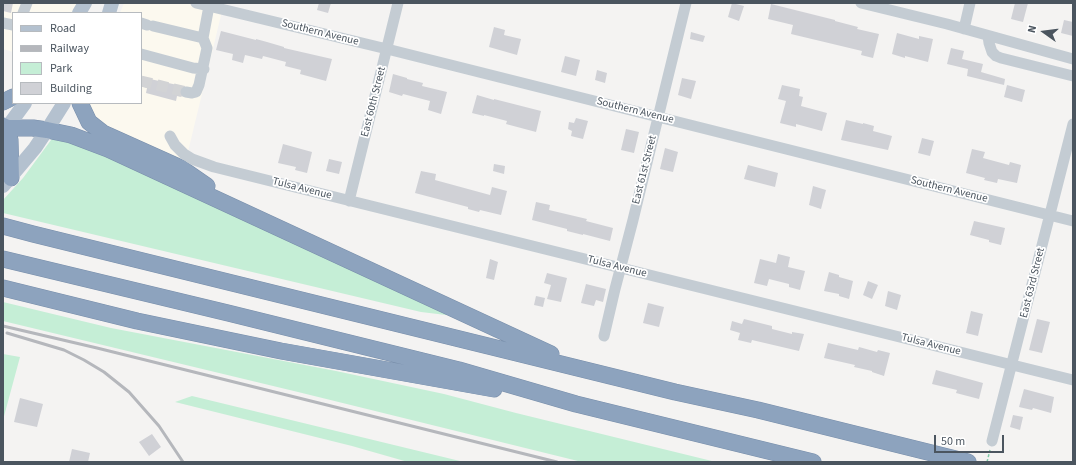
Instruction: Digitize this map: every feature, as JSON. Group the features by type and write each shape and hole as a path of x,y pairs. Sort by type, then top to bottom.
{"highway":[{"path":"3,102 12,98"},
{"path":"80,104 89,122 102,133 181,168 249,215"},
{"path":"7,182 10,140 4,129 33,128 71,135 108,149 585,370"},
{"path":"3,226 585,370 765,412 968,462"},
{"path":"3,259 459,370 576,404 814,462"},
{"path":"3,288 137,321 273,350 576,404"}],"main road":[{"path":"80,12 84,3"},
{"path":"4,129 24,104"},
{"path":"7,182 35,148 63,104"}],"street":[{"name":"Southern Avenue","path":"196,3 387,49 1073,221"},
{"name":"East 60th Street","path":"349,201 398,3"},
{"name":"East 61st Street","path":"604,336 686,3"},
{"path":"861,3 1073,58"},
{"path":"964,29 970,3"},
{"path":"186,92 196,92 204,69 207,48 203,38 209,6"},
{"path":"147,25 203,38"},
{"path":"988,36 992,52 996,56 1073,76"},
{"path":"142,54 193,68 204,69"},
{"name":"East 63rd Street","path":"992,441 1073,124"},
{"name":"Tulsa Avenue","path":"170,136 175,145 184,154 192,159 243,174 1073,380"}],"shaded area":[{"path":"3,3 78,3 73,12 12,12 12,52 3,49"},
{"path":"124,3 224,3 185,164 114,131 92,114 87,104 142,104 142,12 120,12"}],"green space":[{"path":"54,136 89,147 448,312 446,315 421,312 3,213 3,200 23,178"},
{"path":"3,302 111,328 336,371 444,394 716,462 582,462 3,321"},
{"path":"3,354 20,357 3,420"},
{"path":"192,396 464,462 408,462 352,446 175,402"}],"building":[{"path":"3,3 13,3 11,13 3,11"},
{"path":"319,3 331,3 328,13 317,10"},
{"path":"732,3 744,6 739,21 728,17"},
{"path":"1015,3 1028,3 1023,22 1011,19"},
{"path":"771,4 835,20 858,27 857,29 879,34 873,58 861,55 862,51 791,34 793,25 768,19"},
{"path":"1064,20 1073,22 1073,36 1061,33"},
{"path":"494,27 505,30 504,35 521,39 517,55 489,47"},
{"path":"221,31 332,59 326,81 300,74 301,70 285,66 286,62 263,56 262,59 245,55 243,63 232,60 233,54 216,50"},
{"path":"691,32 705,36 703,42 690,39"},
{"path":"897,33 919,39 919,36 933,39 928,62 892,54"},
{"path":"951,48 964,51 962,59 983,64 981,72 1005,79 1004,85 967,76 968,69 947,64"},
{"path":"565,56 580,60 576,76 561,72"},
{"path":"597,70 607,73 605,83 595,80"},
{"path":"393,74 423,83 422,86 447,92 441,114 428,110 430,101 389,92"},
{"path":"142,77 182,86 179,91 181,97 177,96 176,101 146,93 147,88 142,86"},
{"path":"682,78 696,81 691,99 678,95"},
{"path":"782,85 800,89 799,96 803,97 801,106 827,113 822,131 796,124 796,127 780,123 786,101 778,99"},
{"path":"1007,85 1025,90 1022,102 1004,97"},
{"path":"477,95 541,111 536,132 506,124 507,121 472,113"},
{"path":"576,118 588,121 583,139 571,136 572,131 568,129 569,122 574,123"},
{"path":"846,120 874,126 873,131 892,136 888,150 841,140"},
{"path":"626,129 639,132 634,153 621,150"},
{"path":"922,138 934,141 930,156 918,153"},
{"path":"283,144 312,152 307,173 295,170 296,167 278,163"},
{"path":"665,148 678,152 673,172 660,169"},
{"path":"972,149 985,152 983,158 1009,165 1010,162 1021,165 1017,183 998,179 997,183 966,173"},
{"path":"329,159 342,162 339,174 326,171"},
{"path":"494,164 505,166 504,174 493,171"},
{"path":"748,165 778,173 775,187 744,179"},
{"path":"421,171 436,174 435,180 490,195 492,187 507,191 501,215 480,210 479,212 468,209 468,207 415,193"},
{"path":"813,186 826,190 821,209 809,205"},
{"path":"536,202 550,205 549,210 587,219 586,221 613,228 610,241 567,231 567,229 532,220"},
{"path":"974,221 1005,228 1001,245 970,235"},
{"path":"778,254 790,257 788,267 805,271 800,290 789,287 789,284 769,279 767,286 754,283 760,259 776,263"},
{"path":"490,259 498,262 494,280 486,278"},
{"path":"829,272 853,281 849,299 839,296 839,294 824,291"},
{"path":"547,273 567,278 561,302 547,299 551,285 544,283"},
{"path":"868,281 878,285 872,299 863,295"},
{"path":"586,284 606,289 603,302 596,300 594,306 581,303"},
{"path":"888,291 901,295 897,310 885,306"},
{"path":"536,296 545,298 543,307 534,305"},
{"path":"648,303 664,307 659,327 643,323"},
{"path":"971,311 983,314 978,336 966,333"},
{"path":"744,319 772,326 772,329 792,334 792,332 804,334 799,351 752,340 751,343 738,340 740,333 730,330 732,321 742,324"},
{"path":"1037,319 1050,322 1042,353 1029,350"},
{"path":"828,343 858,350 859,347 877,352 878,350 890,353 884,376 872,371 854,367 855,365 824,358"},
{"path":"936,370 983,383 979,399 956,393 957,390 932,384"},
{"path":"1024,389 1054,397 1051,413 1033,408 1032,410 1019,407"},
{"path":"20,398 43,404 37,427 14,422"},
{"path":"1013,415 1023,417 1020,430 1010,427"},
{"path":"152,434 161,447 149,456 139,442"},
{"path":"72,449 90,453 88,462 69,462"}],"tunnel":[{"path":"142,81 186,92"}],"railway":[{"path":"3,326 557,462"},
{"path":"7,333 64,350 104,372 129,392 159,426 183,462"}]}
